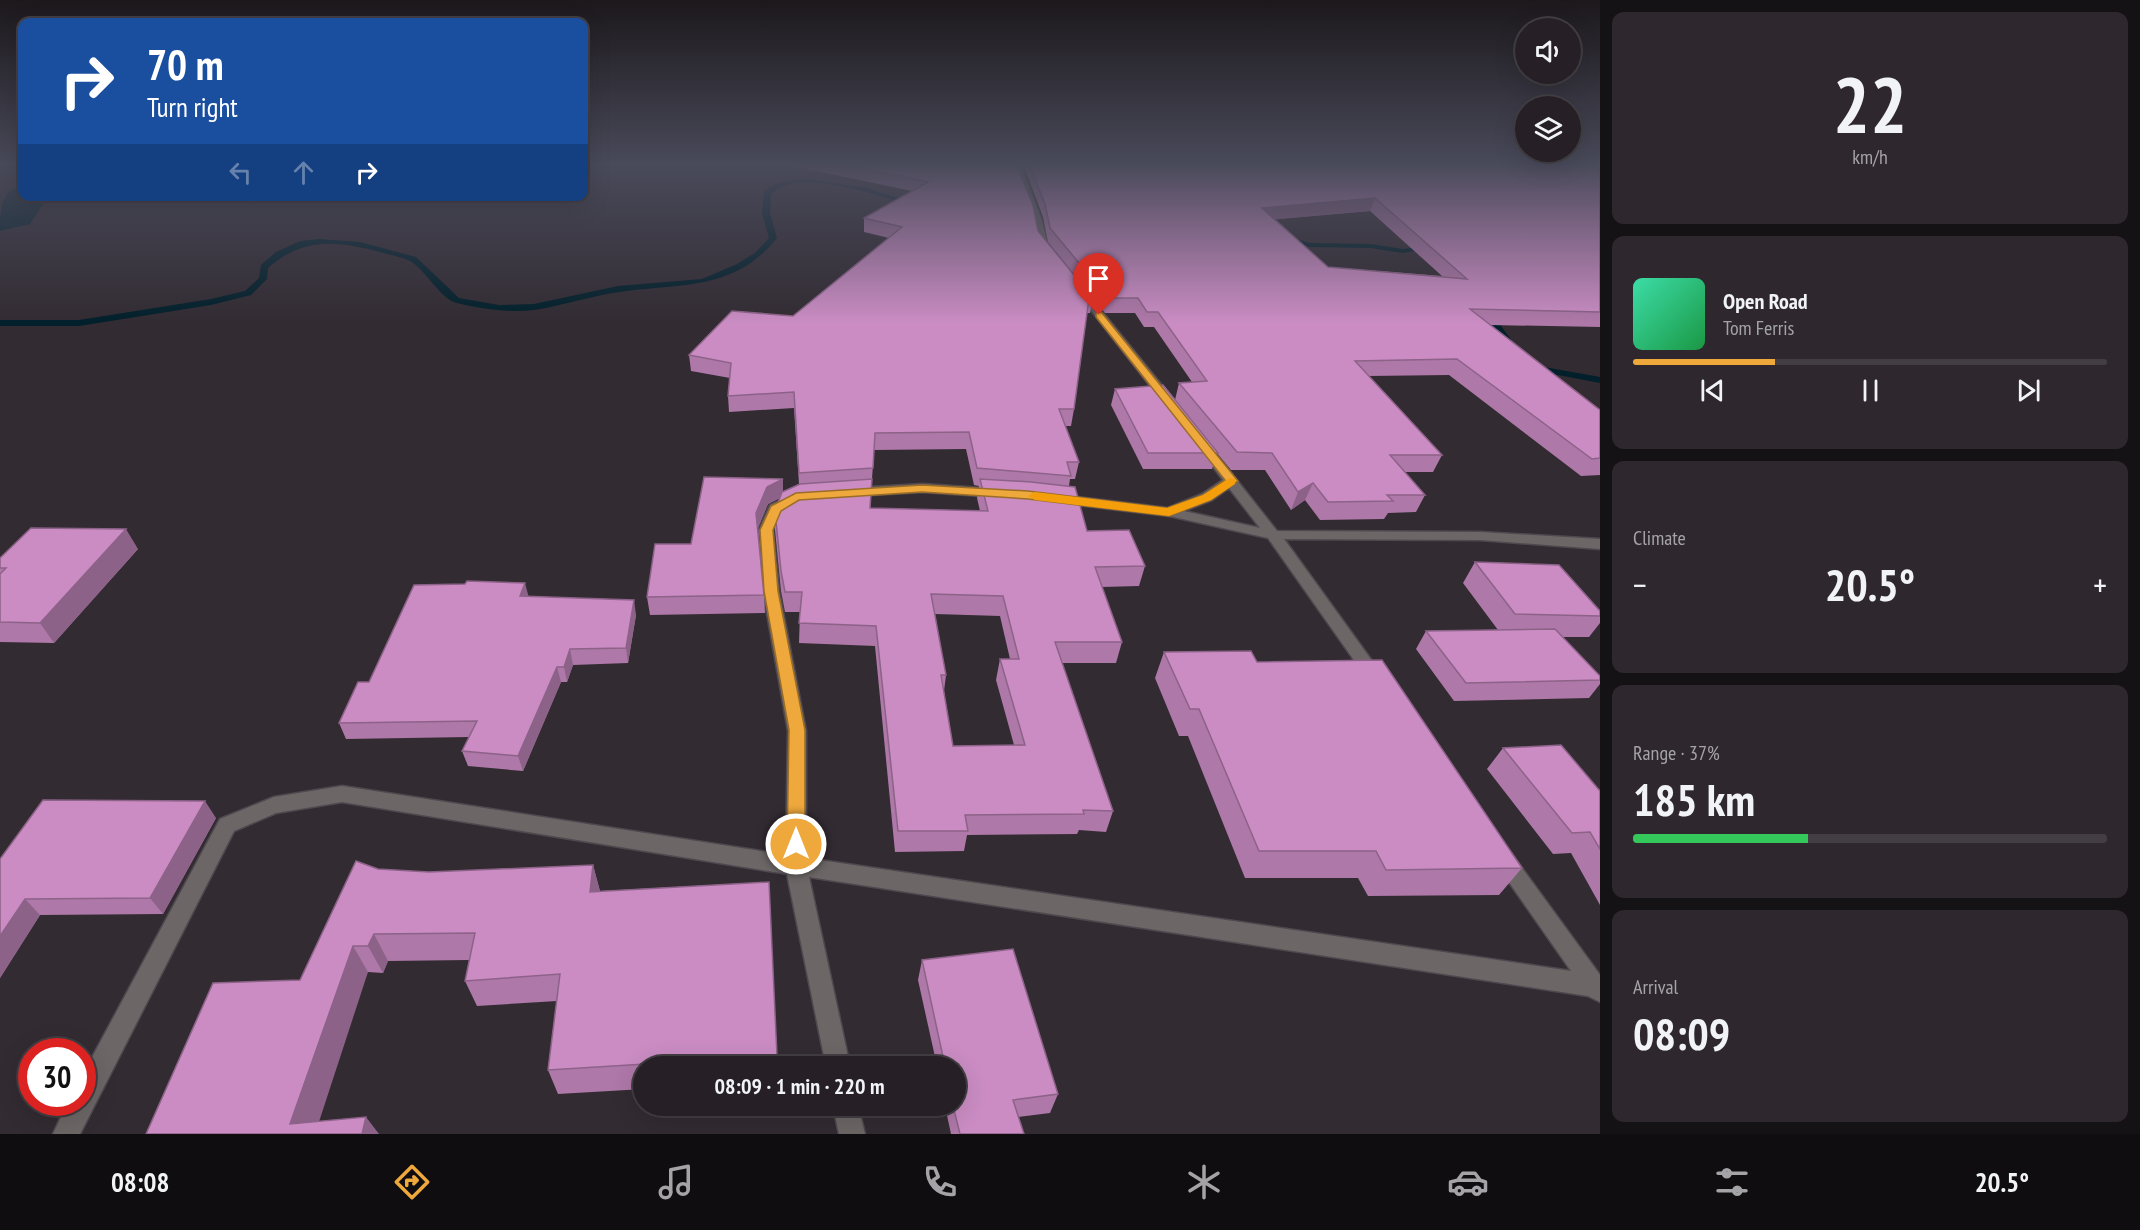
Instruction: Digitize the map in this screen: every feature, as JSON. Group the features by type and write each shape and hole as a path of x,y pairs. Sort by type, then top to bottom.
{"street":[{"path":"1037,217 1042,243 1055,259"},
{"path":"1070,278 1180,416"},
{"path":"1195,435 1273,535 1383,688"},
{"path":"1169,512 1207,497 1232,481"},
{"path":"843,493 922,488 1016,494"},
{"path":"808,496 796,497 775,508 766,530 771,591 797,730 796,866 836,1056"},
{"path":"1048,498 1169,512 1273,535 1480,536 1600,544"},
{"path":"96,1075 227,825 274,805 342,794 1598,989"},
{"path":"1492,842 1598,989"},
{"path":"66,1134 75,1116"},
{"path":"848,1116 852,1134"}],"building":[{"path":"1035,217 1038,231 1093,298 1089,298 1074,409 1059,409 1079,462 1067,462 1071,476 977,468 969,432 875,433 873,468 799,473 794,392 728,396 731,363 689,355 732,311 793,316 902,227 864,218"},
{"path":"1048,217 1272,217 1328,267 1467,279 1396,217 1600,217 1600,312 1470,309 1600,410 1600,458 1592,459 1457,359 1355,361 1442,455 1390,455 1425,495 1387,495 1393,501 1328,502 1313,483 1298,492 1272,453 1237,452 1179,383 1207,381 1158,312 1147,312 1138,298 1108,298 1050,228"},
{"path":"1163,385 1218,453 1148,453 1115,389"},
{"path":"704,477 783,479 767,487 756,513 764,595 647,597 655,544 691,544"},
{"path":"872,479 870,508 988,511 980,479 1075,487 1087,531 1129,530 1145,566 1095,567 1122,642 1055,642 1113,811 1083,810 1084,814 965,815 968,831 898,831 876,626 799,623 802,592 785,592 775,511 782,492 800,484","holes":["931,594 1003,596 1019,659 1000,659 1025,745 953,746 941,675 946,675"]},
{"path":"31,528 126,529 40,623 0,622 0,574 6,568 0,568 0,558"},
{"path":"1475,562 1559,565 1600,611 1600,616 1515,614"},
{"path":"467,581 525,583 520,596 634,600 626,648 570,649 564,667 557,667 518,756 462,751 477,721 339,723 358,682 369,682 414,585 465,584"},
{"path":"1555,629 1600,676 1600,680 1466,683 1426,631"},
{"path":"1251,651 1257,662 1382,660 1522,868 1386,870 1376,851 1259,851 1199,709 1190,709 1164,652"},
{"path":"1561,745 1600,791 1600,849 1590,832 1572,833 1503,748"},
{"path":"43,800 205,801 150,898 25,899 0,936 0,859"},
{"path":"356,861 378,869 429,872 593,865 590,892 769,882 777,1056 633,1056 633,1065 548,1070 560,974 465,981 475,933 374,934 368,946 353,946 290,1124 366,1117 362,1134 146,1134 213,983 300,980"},
{"path":"1013,949 1058,1094 1013,1100 1024,1134 960,1134 956,1116 966,1116 966,1056 943,1056 922,960"}],"waterway":[{"path":"0,218 5,217"},
{"path":"0,323 79,323 211,302 248,293 263,279 264,267 279,254 303,243 319,241 360,244 413,259 456,300 499,308 534,307 618,289 704,281 740,266 758,255 773,238 767,217"},
{"path":"1283,237 1310,245 1370,246 1403,251 1430,247"},
{"path":"1486,311 1511,346"},
{"path":"1533,363 1541,369 1600,380"}],"slow traffic":[{"path":"1035,496 1169,512 1207,497 1230,482"}],"route":[{"path":"796,844 797,730 771,591 766,530 775,508 796,497 922,488 1028,495 1169,512 1207,497 1232,481 1099,315"}]}
